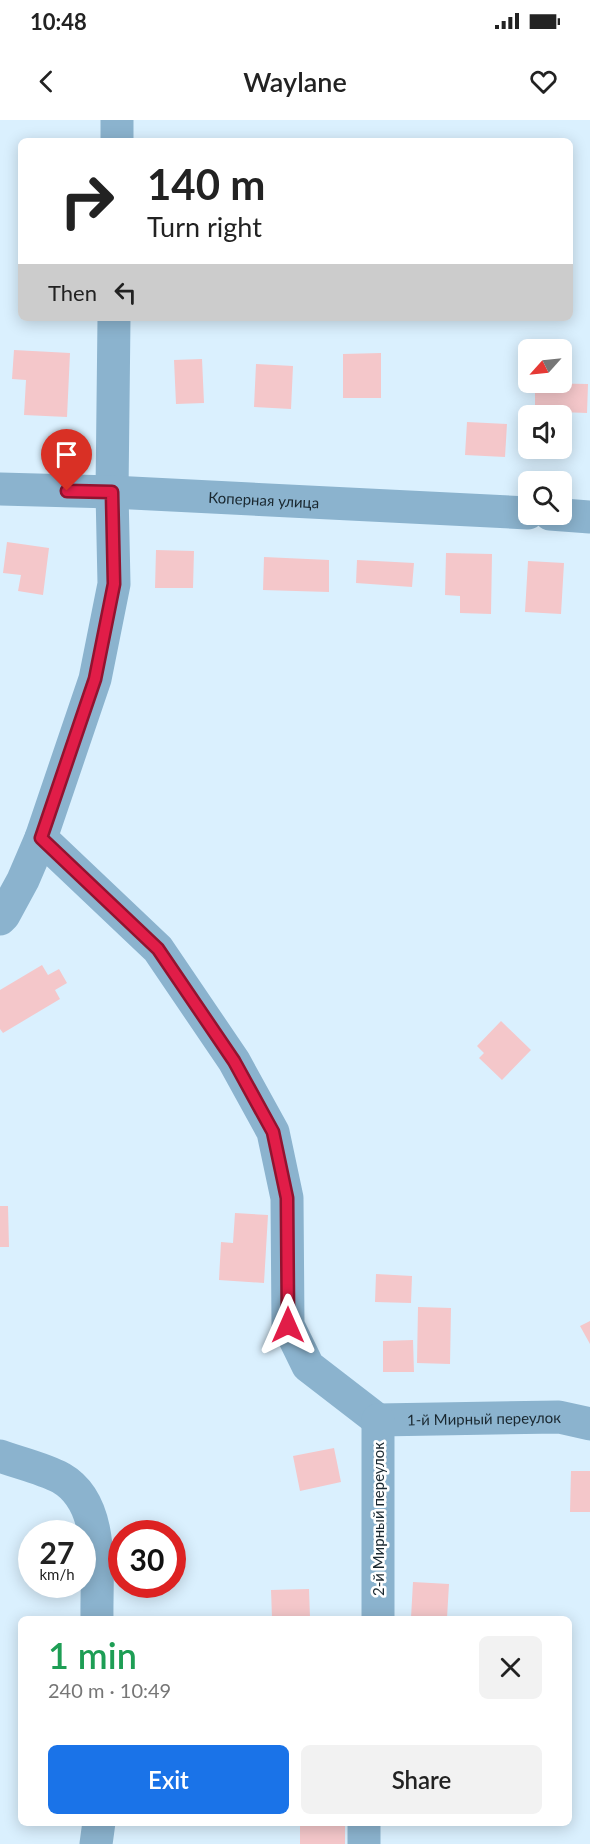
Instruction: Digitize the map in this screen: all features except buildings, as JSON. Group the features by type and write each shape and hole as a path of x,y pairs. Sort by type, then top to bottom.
{"street":[{"path":"117,120 117,138"},
{"path":"0,918 4,915 23,880 41,838 95,679 114,584 112,492 114,321"},
{"name":"Коперная улица","path":"0,489 112,492 518,512"},
{"path":"572,516 590,517"},
{"path":"41,838 158,949 234,1061 273,1132 287,1198 288,1325 308,1366 378,1419"},
{"name":"1-й Мирный переулок","path":"378,1419 559,1417 590,1425"},
{"name":"2-й Мирный переулок","path":"378,1419 378,1616"},
{"path":"0,1456 61,1478 79,1493 90,1511 95,1540 97,1616"},
{"path":"96,1844 98,1826"},
{"path":"364,1826 364,1844"}],"route":[{"path":"67,491 112,492 114,584 95,679 41,838 158,949 234,1061 273,1132 287,1198 288,1325"}]}
